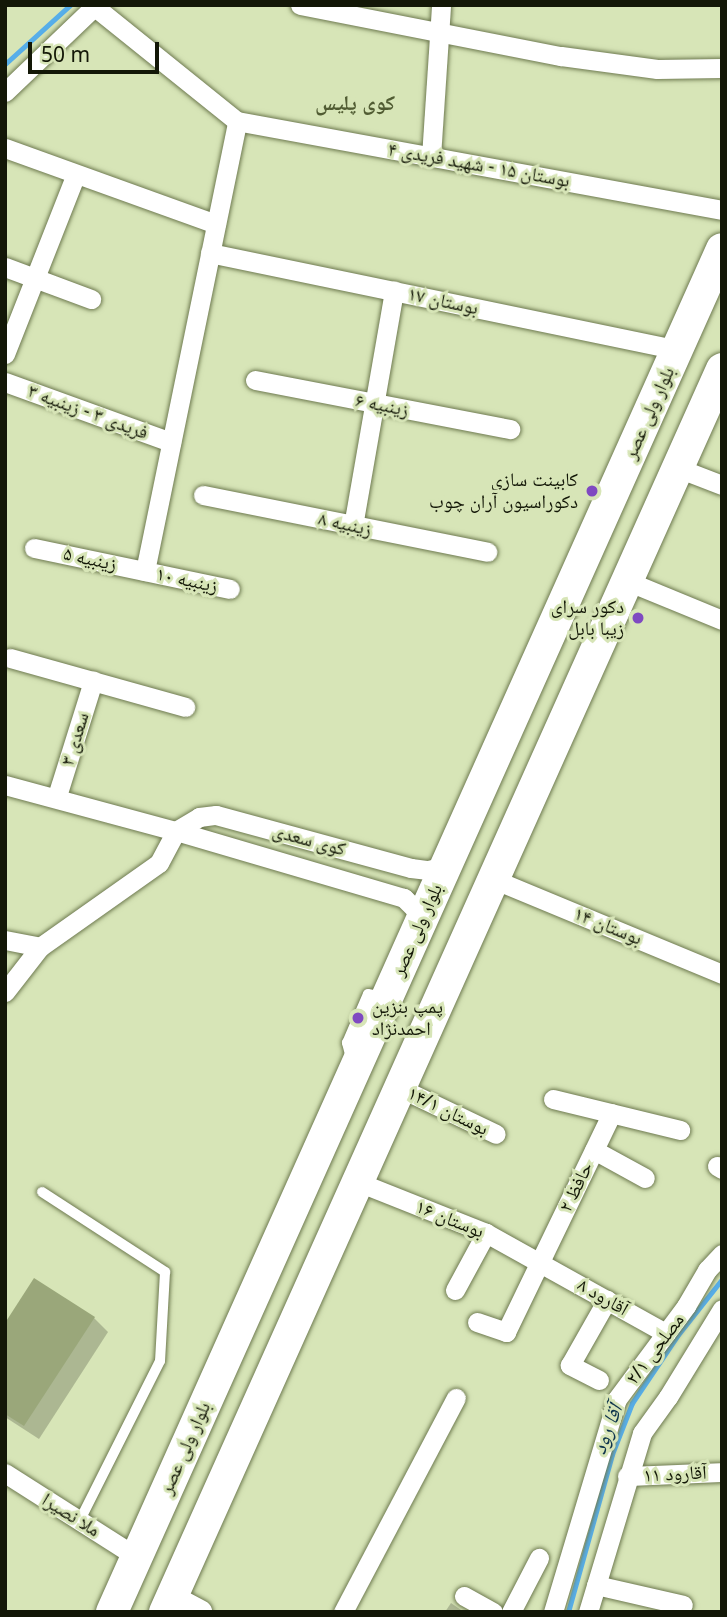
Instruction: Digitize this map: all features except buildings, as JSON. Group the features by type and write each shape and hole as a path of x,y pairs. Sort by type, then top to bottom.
{"main road":[{"name":"بلوار ولی عصر","path":"112,1612 722,249"},
{"path":"169,1604 722,369"},
{"path":"207,1400 251,1420"}],"street":[{"path":"300,5 561,56 657,69 722,68"},
{"path":"431,157 442,5"},
{"path":"5,92 96,6 237,121 145,571"},
{"name":"بوستان ۱۵ - شهید فریدی ۴","path":"237,121 722,210"},
{"path":"5,148 216,224"},
{"path":"5,354 76,173"},
{"name":"بوستان ۱۷","path":"210,253 677,350"},
{"path":"5,267 91,299"},
{"path":"353,526 394,291"},
{"name":"زینبیه ۶","path":"255,380 510,429"},
{"name":"فریدی ۳ - زینبیه ۳","path":"5,382 171,442"},
{"path":"678,468 722,485"},
{"name":"زینبیه ۸","path":"203,495 488,552"},
{"name":"زینبیه ۵","path":"34,548 145,571"},
{"name":"زینبیه ۱۰","path":"145,571 230,589"},
{"path":"627,581 722,620"},
{"path":"9,658 185,707"},
{"name":"سعدی ۳","path":"57,796 93,681"},
{"name":"کوی سعدی","path":"5,785 57,796 404,898 415,909 419,925"},
{"name":"کوی سعدی","path":"176,831 199,817 216,815 411,867 428,870 446,866"},
{"path":"5,992 40,947 159,863 176,831"},
{"name":"بوستان ۱۴","path":"493,880 722,974"},
{"path":"5,940 40,947"},
{"name":"بوستان ۱۴/۱","path":"400,1088 496,1134"},
{"path":"553,1099 680,1130"},
{"name":"حافظ ۲","path":"477,1322 506,1332 612,1113"},
{"path":"594,1150 645,1178"},
{"name":"بوستان ۱۶","path":"358,1182 486,1233 541,1261"},
{"path":"454,1290 486,1233"},
{"name":"مصلحی ۲/۱","path":"553,1612 617,1399 666,1333 707,1270 722,1254"},
{"name":"آقارود ۸","path":"541,1261 666,1333"},
{"path":"599,1380 570,1365 607,1300"},
{"path":"588,1612 642,1433 668,1397 722,1309"},
{"path":"343,1612 456,1398"},
{"name":"آقارود ۱۱","path":"627,1476 722,1472"},
{"name":"ملا نصیرا","path":"5,1473 137,1557"},
{"path":"510,1612 539,1558"},
{"path":"596,1585 683,1605"},
{"path":"464,1596 493,1612"},
{"path":"169,1604 200,1612"}],"lane":[{"path":"42,1192 165,1272 160,1361 79,1520"}],"waterway":[{"path":"5,64 70,5"},
{"name":"آقا رود","path":"568,1612 612,1454 632,1403 677,1336 722,1279"}],"place":[{"name":"کابینت سازی دکوراسیون آران چوب","path":"592,491"},
{"name":"دکور سرای زیبا بابل","path":"638,618"},
{"name":"پمپ بنزین احمدنژاد","path":"358,1018"}],"district":[{"name":"کوی پلیس","path":"355,102"}]}
